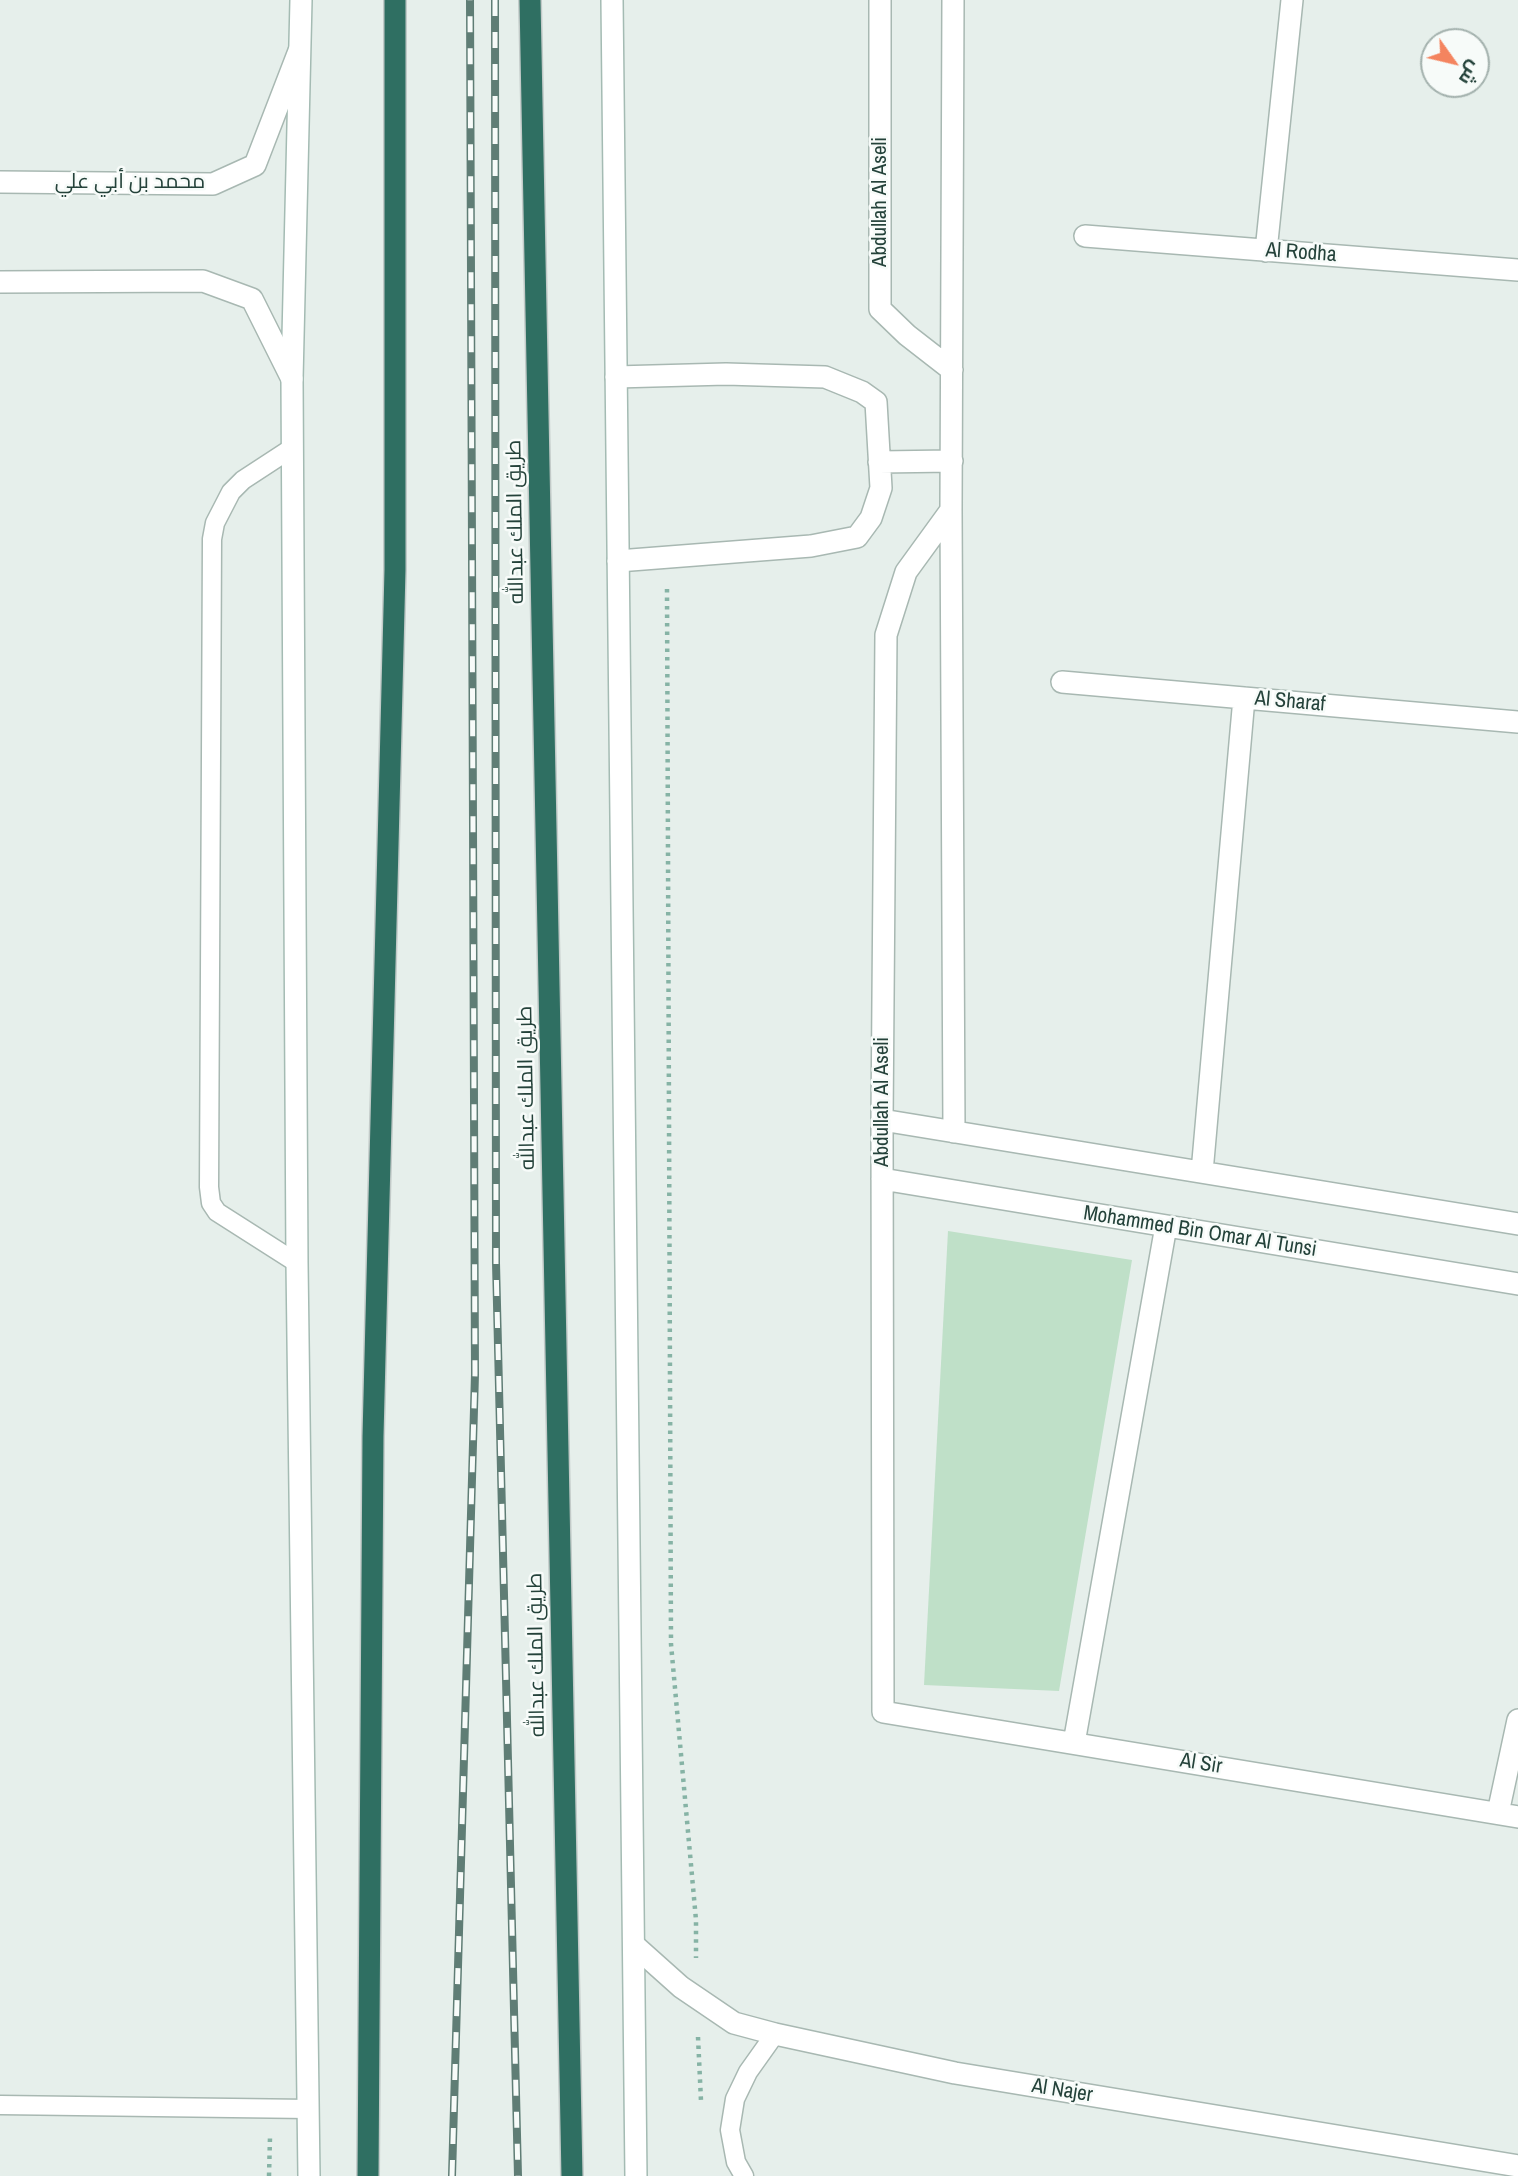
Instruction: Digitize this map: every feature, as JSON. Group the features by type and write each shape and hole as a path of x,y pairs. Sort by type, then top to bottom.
{"highway":[{"path":"368,2176 373,1436 395,570 395,0"},
{"name":"طريق الملك عبدالله","path":"530,0 572,2176"}],"street":[{"path":"301,0 292,448 309,2176"},
{"path":"612,0 636,2176"},
{"name":"Abdullah Al Aseli","path":"880,0 880,309 907,335 951,370"},
{"path":"953,0 951,510 954,1132"},
{"path":"1266,251 1292,0"},
{"name":"محمد بن أبي علي","path":"0,182 212,184 255,165 301,46"},
{"name":"Al Rodha","path":"1085,236 1518,270"},
{"path":"0,282 203,281 252,299 292,379"},
{"path":"615,377 726,374 825,377 862,392 876,402 881,488 871,519 857,537 811,546 618,561"},
{"path":"879,462 952,461"},
{"name":"Abdullah Al Aseli","path":"883,1712 882,1120 886,635 906,572 951,510"},
{"name":"Al Sharaf","path":"1062,682 1518,722"},
{"path":"1202,1172 1244,698"},
{"path":"882,1120 1518,1224"},
{"name":"Mohammed Bin Omar Al Tunsi","path":"882,1179 1518,1284"},
{"path":"1074,1743 1166,1226"},
{"name":"Al Sir","path":"883,1712 1508,1815"},
{"path":"1508,1815 1518,1720"},
{"name":"Al Najer","path":"634,1945 681,1987 734,2023 775,2034 955,2073 1518,2165"}],"lane":[{"path":"292,448 243,480 231,492 215,523 212,539 209,1187 211,1203 217,1212 298,1263"},
{"path":"744,2176 736,2162 730,2130 735,2099 748,2072 775,2034"},
{"path":"0,2105 309,2109"}],"path":[{"path":"667,557 671,1644 696,1920 701,2107"}],"green space":[{"path":"948,1231 1132,1260 1059,1691 924,1685"}],"railway":[{"path":"452,2176 475,1374 470,0"},
{"path":"495,0 496,1263 518,2176"}]}
